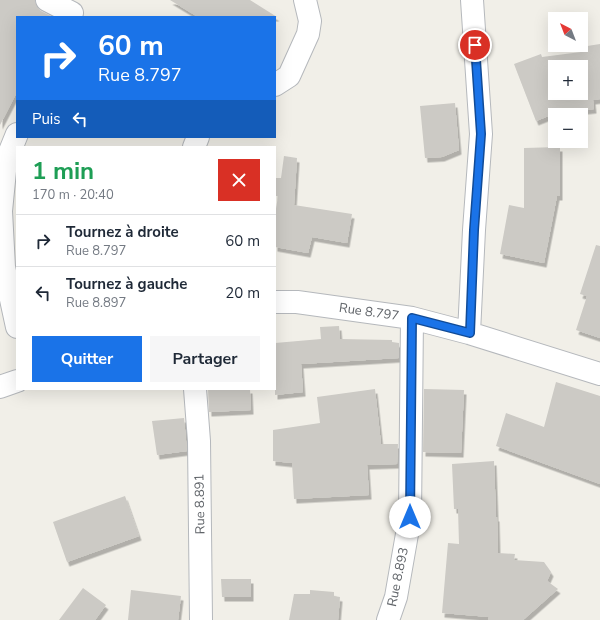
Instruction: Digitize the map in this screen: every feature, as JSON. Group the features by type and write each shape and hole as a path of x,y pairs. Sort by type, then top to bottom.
{"street":[{"path":"47,0 72,13 70,16"},
{"path":"276,84 289,76 308,34 310,21 305,0"},
{"path":"470,333 474,230 481,134 472,0"},
{"path":"16,136 6,160 1,211 4,267 16,323"},
{"name":"Rue 8.797","path":"276,302 297,302 412,318 470,333 600,374"},
{"name":"Rue 8.893","path":"388,620 396,597 410,517 412,318"},
{"path":"0,387 16,381"},
{"name":"Rue 8.891","path":"195,390 199,441 202,620"}],"building":[{"path":"0,0 35,0 37,7 41,11 51,16 16,16 16,94 0,125"},
{"path":"170,0 250,0 275,16 196,16"},
{"path":"600,44 600,99 593,100 594,109 548,108 548,116 536,121 514,64 541,54 542,57 588,52 588,46"},
{"path":"455,103 459,150 442,157 425,158 420,106"},
{"path":"524,148 560,148 560,196 557,196 544,263 500,254 509,205 524,208"},
{"path":"284,156 297,158 294,205 352,214 347,243 312,237 308,253 276,247 276,209 278,196 276,196 276,178 281,178"},
{"path":"596,245 600,246 600,338 576,330 587,296 580,294"},
{"path":"339,326 340,339 392,340 392,342 399,343 399,358 301,364 303,392 275,395 276,343 321,339 320,327"},
{"path":"556,382 600,396 600,484 496,446 506,413 544,427"},
{"path":"375,389 381,444 398,444 397,464 367,465 369,495 294,499 292,463 273,461 273,430 320,423 317,397"},
{"path":"424,389 464,390 461,453 423,452"},
{"path":"208,390 250,390 251,410 209,412"},
{"path":"184,418 187,451 157,455 152,421"},
{"path":"494,461 498,553 515,554 514,560 544,562 551,572 547,581 558,589 523,620 488,620 489,617 442,613 448,543 459,544 458,509 454,509 452,464"},
{"path":"125,496 139,536 67,562 53,522"},
{"path":"221,579 251,579 251,597 222,597"},
{"path":"83,588 106,605 95,620 59,620"},
{"path":"131,590 181,596 178,620 128,620"},
{"path":"310,590 334,592 334,596 340,597 338,620 289,620 294,594 310,594"}],"route":[{"path":"410,517 412,318 470,333 474,230 481,134 475,45"}]}
